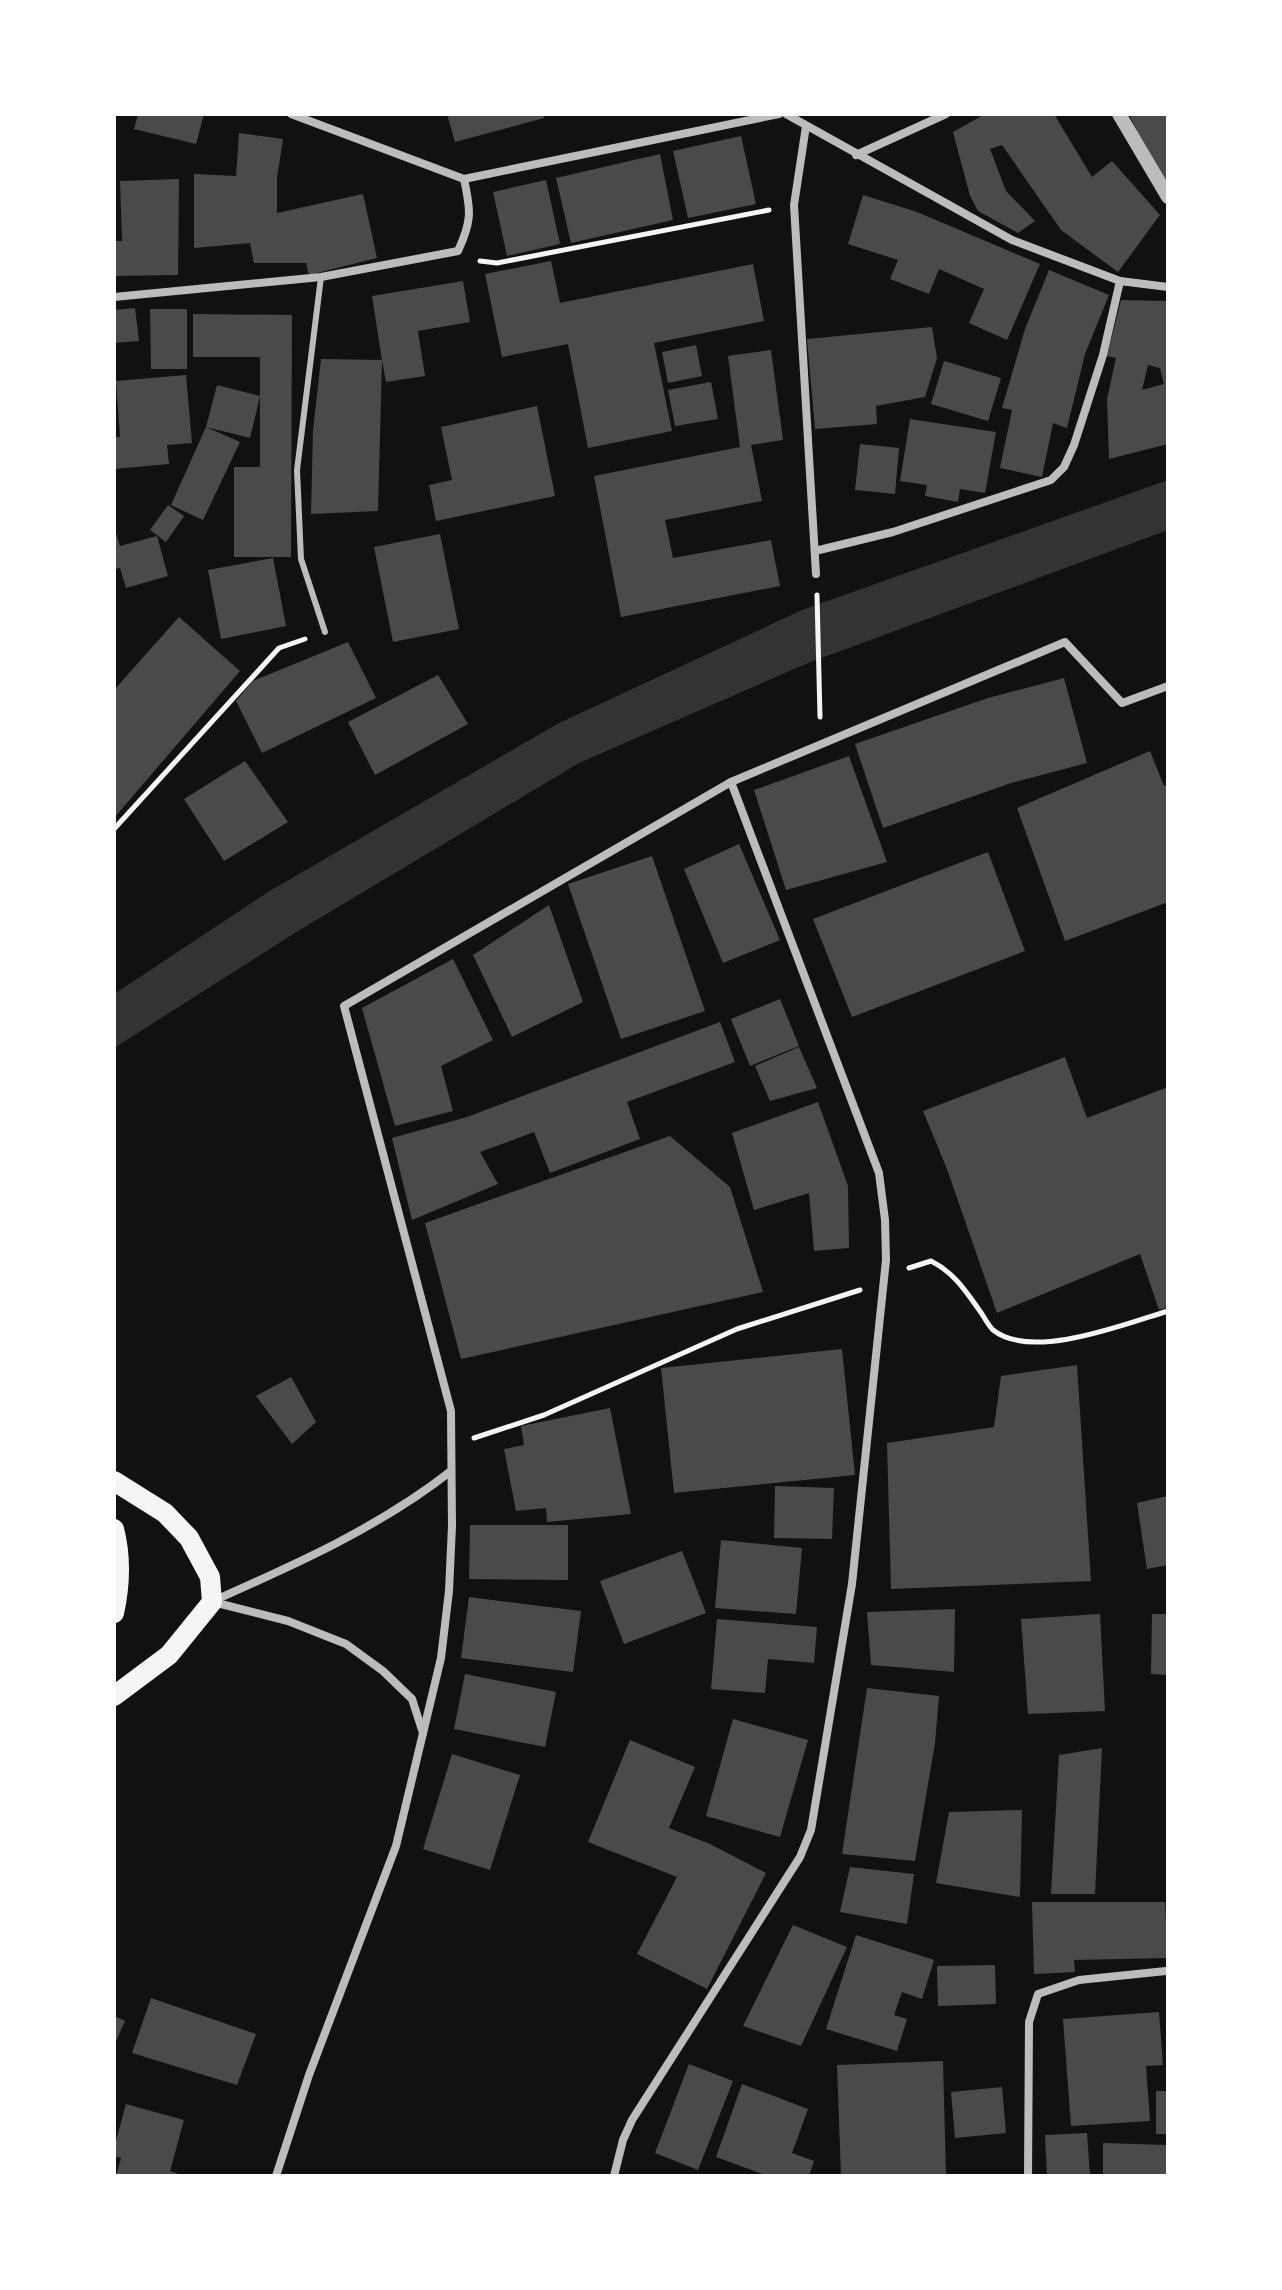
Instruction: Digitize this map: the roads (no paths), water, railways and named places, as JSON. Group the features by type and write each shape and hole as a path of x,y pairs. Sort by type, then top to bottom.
{"main road":[{"path":"114,1481 165,1513 189,1538 210,1577 212,1602 169,1655 114,1696"},
{"path":"114,1529 119,1564 114,1613"}],"street":[{"path":"291,114 464,179 779,114"},
{"path":"786,114 1012,240 1120,281 1168,287"},
{"path":"856,155 946,114"},
{"path":"1119,114 1168,197"},
{"path":"806,126 794,205 816,574"},
{"path":"114,297 321,277 458,251 469,228 471,209 464,179"},
{"path":"815,551 893,532 1051,480 1064,467 1074,445 1103,355 1120,281"},
{"path":"276,2176 309,2075 396,1846 441,1658 449,1591 451,1411 344,1006 731,782 1065,642 1122,703 1168,686"},
{"path":"614,2176 623,2140 632,2120 800,1857 811,1830 852,1584 884,1283 885,1220 879,1173 731,782"},
{"path":"212,1602 317,1553 429,1488 451,1471"},
{"path":"212,1602 288,1621 346,1644 383,1671 412,1699 424,1737"},
{"path":"1028,2176 1029,2022 1038,1994 1079,1980 1166,1971"}],"lane":[{"path":"321,277 297,470 301,559 325,632"}]}
